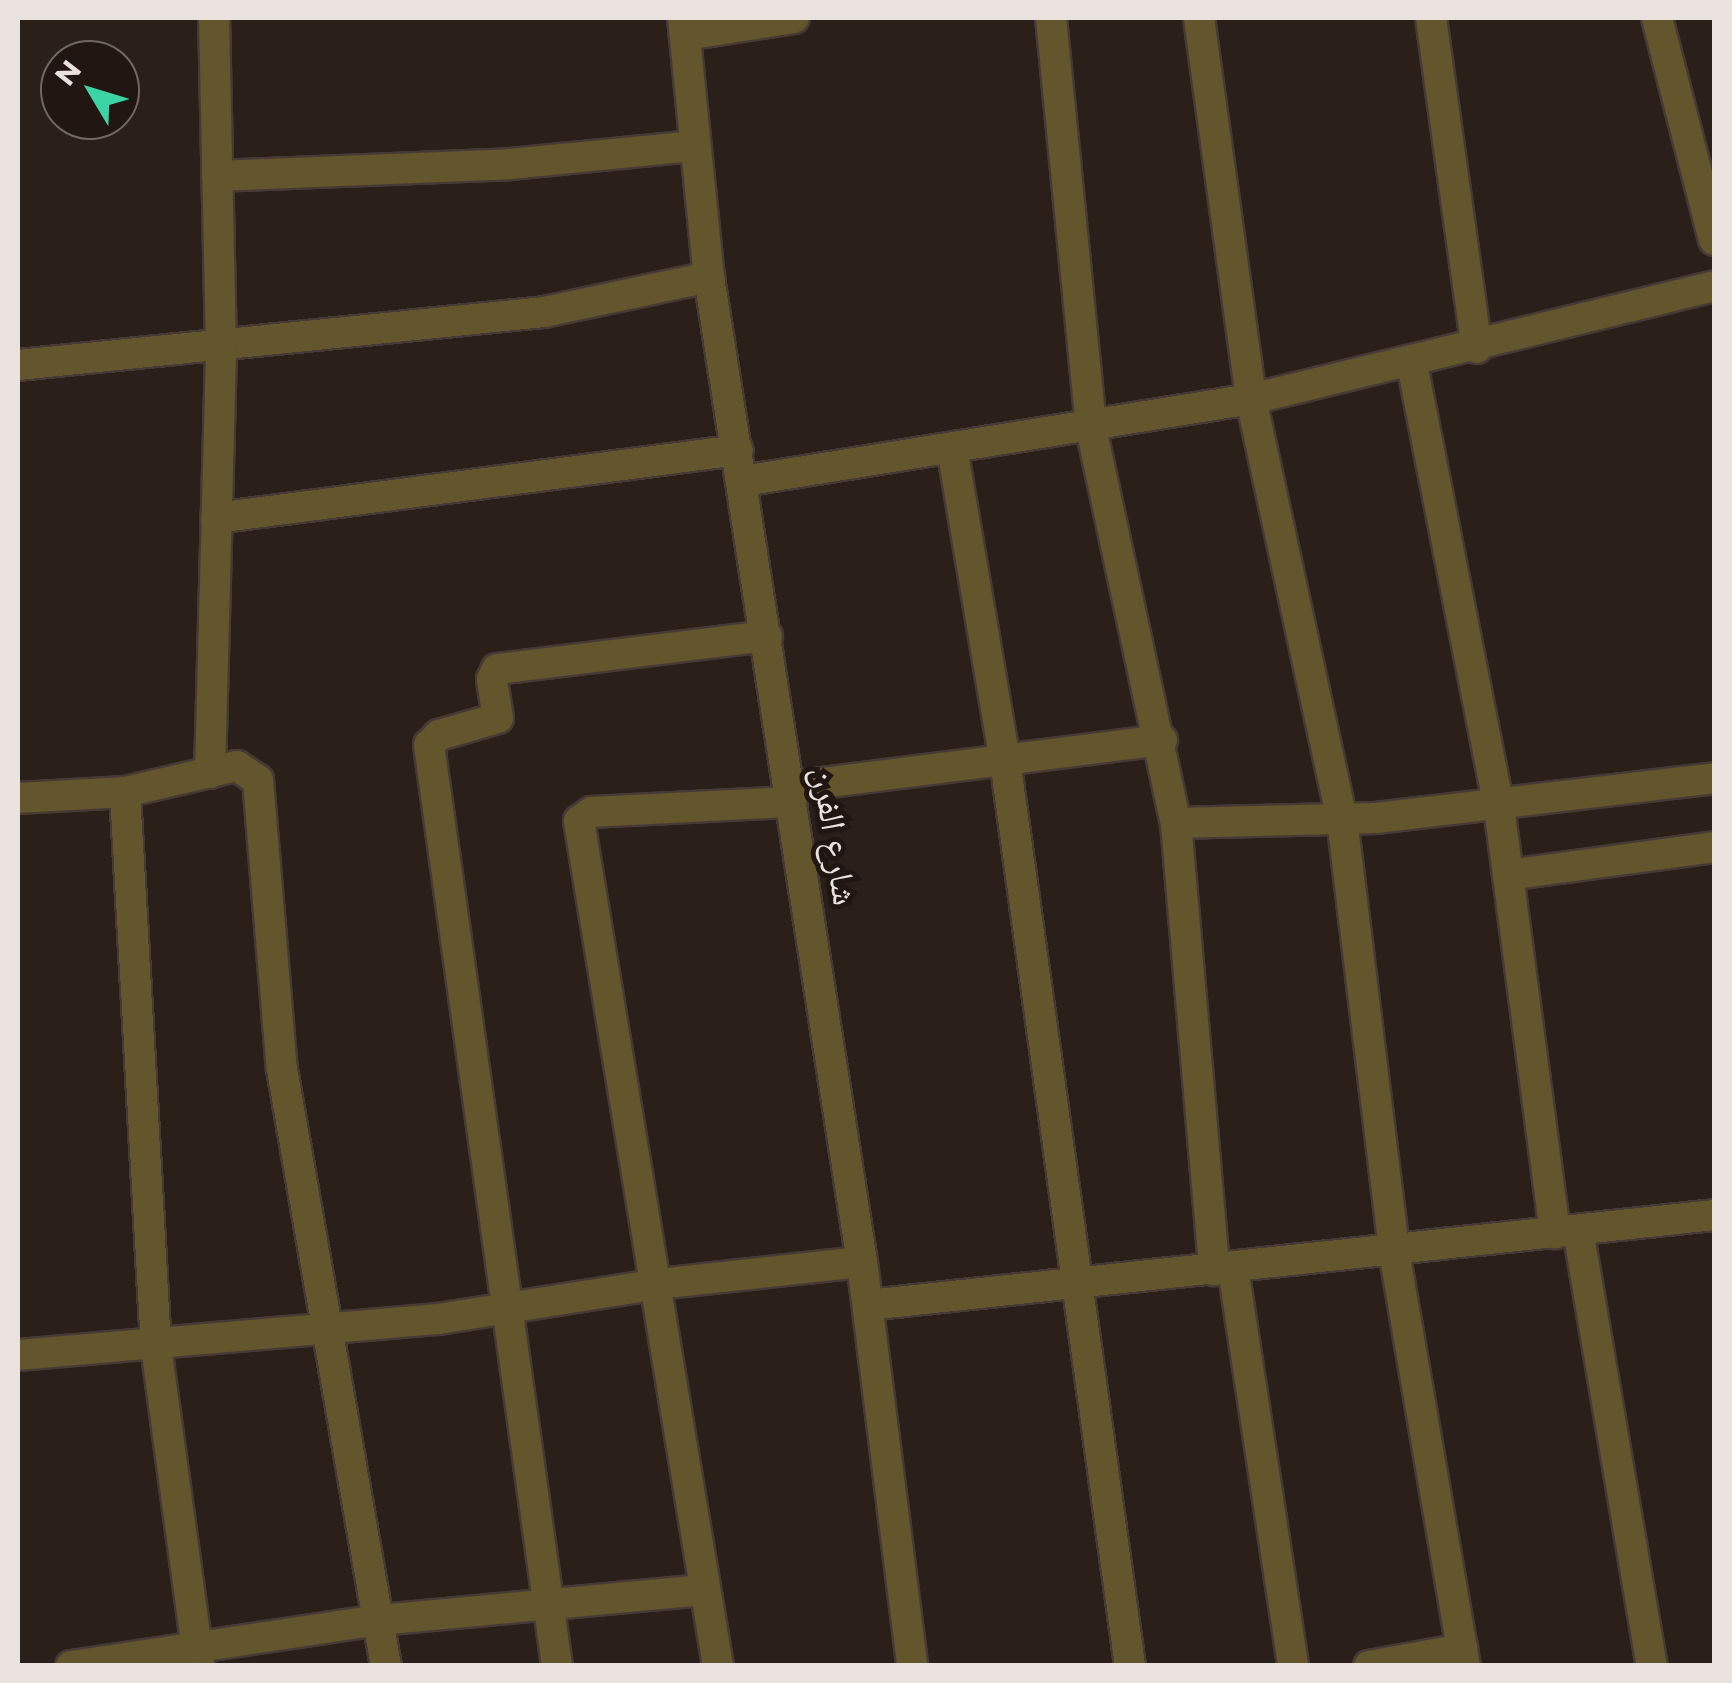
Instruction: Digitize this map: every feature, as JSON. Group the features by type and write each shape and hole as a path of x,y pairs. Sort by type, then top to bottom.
{"street":[{"path":"210,773 221,349 214,18"},
{"path":"684,26 794,18"},
{"path":"1051,18 1092,428 1162,740 1176,823 1224,1269 1292,1666"},
{"path":"1199,18 1251,399 1342,819 1394,1251 1463,1657 1369,1666"},
{"path":"1431,18 1476,348"},
{"path":"1658,18 1714,240"},
{"name":"شارع الفرن","path":"684,26 709,277 862,1262 912,1666"},
{"path":"217,176 510,164 694,146"},
{"path":"18,365 221,349 544,312 709,277"},
{"path":"743,481 1092,428 1251,399 1412,364 1714,286"},
{"path":"1412,364 1499,807 1566,1231 1652,1666"},
{"path":"952,448 1005,760 1130,1666"},
{"path":"216,518 738,450"},
{"path":"557,1666 503,1308 429,746 439,735 498,718 492,679 497,668 767,636"},
{"path":"718,1666 579,822 592,812 791,794 1162,740"},
{"path":"18,798 125,792 245,767 258,780 282,1069 332,1329 386,1666"},
{"path":"1176,823 1342,819 1499,807 1714,778"},
{"path":"125,792 156,1346 197,1654"},
{"path":"1508,876 1714,847"},
{"path":"868,1304 1714,1215"},
{"path":"18,1355 332,1329 658,1284 862,1262"},
{"path":"71,1666 197,1654 380,1620 705,1590"}]}
